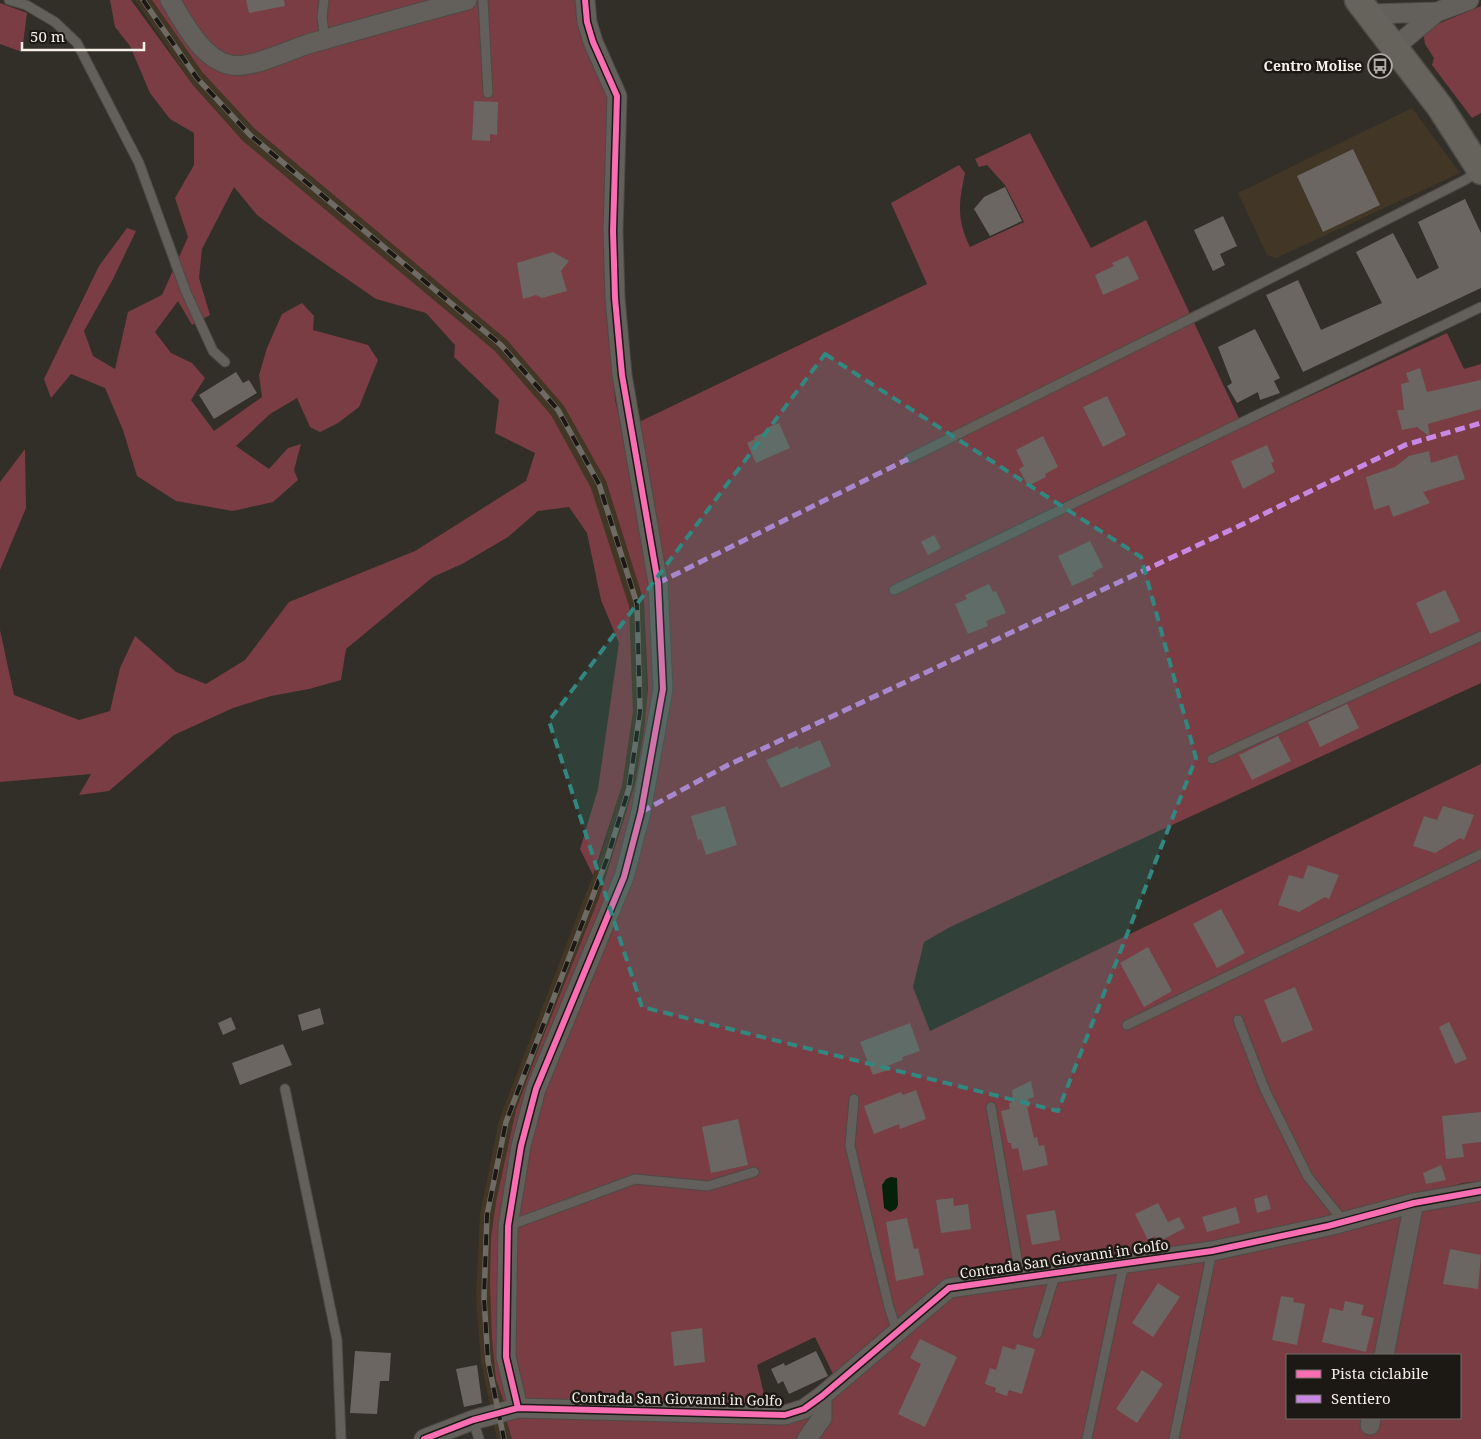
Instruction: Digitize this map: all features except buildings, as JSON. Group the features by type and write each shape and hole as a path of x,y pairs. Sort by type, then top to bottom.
{"main road":[{"path":"1364,7 1396,46 1440,107 1481,170"}],"street":[{"path":"170,0 184,23 210,56 232,65 258,62 436,4 467,0"},
{"path":"518,1408 506,1357 508,1226 521,1146 536,1089 624,877 641,812 663,689 658,583 622,375 615,298 612,231 617,96 593,42 585,0"},
{"path":"1396,46 1437,12 1469,0"},
{"path":"1364,7 1408,7 1437,12"},
{"name":"Contrada San Giovanni in Golfo","path":"424,1439 473,1420 518,1408 786,1415 804,1409 822,1396 949,1288 1020,1276 1212,1251 1344,1222 1414,1203 1481,1192"},
{"path":"1384,1354 1414,1203"},
{"path":"807,1439 822,1418 822,1396"}],"lane":[{"path":"9,0 26,6 55,22 77,43 138,163 186,292 213,351 225,362"},
{"path":"324,0 322,16 325,40"},
{"path":"483,0 488,94"},
{"path":"908,459 1214,308 1465,180 1481,170"},
{"path":"894,590 1481,307"},
{"path":"1212,759 1481,636"},
{"path":"1128,1025 1481,854"},
{"path":"1238,1020 1265,1090 1308,1178 1344,1222"},
{"path":"285,1089 337,1340 341,1439"},
{"path":"854,1099 850,1146 889,1308 897,1332"},
{"path":"991,1107 1020,1276"},
{"path":"508,1226 635,1179 708,1186 754,1172"},
{"path":"1174,1439 1212,1251"},
{"path":"1087,1439 1124,1262"},
{"path":"1037,1334 1056,1271"},
{"path":"473,1420 479,1439"}],"highlighted area":[{"path":"825,354 1141,557 1196,758 1058,1111 642,1007 549,721"}],"shaded area":[{"path":"110,0 131,0 193,85 243,141 495,351 551,415 591,488 629,606 633,712 622,786 593,875 580,849 598,789 619,643 601,600 587,533 569,507 538,511 508,537 462,564 433,577 346,649 341,680 309,689 271,696 233,708 174,735 109,791 79,795 91,774 0,782 0,630 14,695 79,720 110,711 120,668 135,636 176,672 206,684 245,660 289,602 415,551 526,481 535,453 495,433 499,400 454,357 455,345 426,313 376,299 257,215 234,187 202,249 199,278 210,315 192,325 178,301 155,332 171,353 192,363 205,378 191,400 214,431 262,397 259,375 267,348 282,314 302,303 314,316 313,330 368,345 378,360 359,407 338,423 320,432 310,427 297,398 270,414 236,446 269,469 288,448 301,444 294,470 298,480 273,502 233,511 176,501 137,476 123,430 105,388 71,374 51,398 44,379 99,266 127,228 136,231 113,279 84,331 93,356 115,369 128,312 162,295 188,237 175,198 194,165 194,133 170,119 150,93 130,46 115,27"},
{"path":"135,0 152,0 203,73 255,129 507,340 564,406 606,481 644,602 648,713 637,789 496,1360 512,1439 497,1439 481,1362 476,1298 480,1214 499,1120 600,857 622,786 633,712 591,488 360,241 243,141 191,82"},
{"path":"152,0 578,0 577,8 586,50 607,98 612,128 606,266 615,400 623,432 639,422 927,284 891,203 959,165 965,173 960,202 962,227 970,247 1024,222 1005,185 987,165 979,167 975,159 1030,133 1091,248 1146,220 1243,427 1447,333 1464,369 1481,364 1481,683 950,927 924,942 913,987 930,1031 1481,764 1481,1181 1463,1183 1322,1219 1212,1241 958,1277 835,1378 815,1337 757,1365 768,1410 504,1402 496,1379 492,1338 491,1238 496,1202 516,1110 541,1042 599,898 635,784 644,731 648,689 644,602 606,481 564,406 507,340 255,129 203,73"},
{"path":"0,3 27,13 22,52 0,44"},
{"path":"1481,6 1481,113 1472,118 1432,65 1434,58 1425,44 1423,30"},
{"path":"1412,108 1460,173 1276,258 1267,255 1238,193"},
{"path":"25,449 26,508 0,570 0,482"},
{"path":"891,1177 897,1178 898,1205 896,1209 890,1212 884,1208 882,1185 886,1179"},
{"path":"1481,1195 1481,1439 512,1439 505,1415 791,1418 951,1291"}],"railway":[{"path":"143,0 197,78 250,135 501,345 558,410 599,484 637,604 640,712 629,788 607,859 506,1122 487,1215 484,1298 488,1361 504,1439"}],"marked path":[{"path":"641,812 728,765 1239,526 1405,445 1481,423"},
{"path":"658,583 908,459"}],"cycle path":[{"path":"518,1408 506,1357 508,1226 521,1146 536,1089 624,877 641,812 663,689 658,583 622,375 615,298 613,231 617,96 593,42 587,22 585,0"},
{"path":"424,1439 473,1420 518,1408 785,1415 804,1409 822,1396 949,1288 1212,1251 1328,1226 1414,1203 1481,1191"}],"place":[{"name":"Centro Molise","path":"1380,66"}]}
